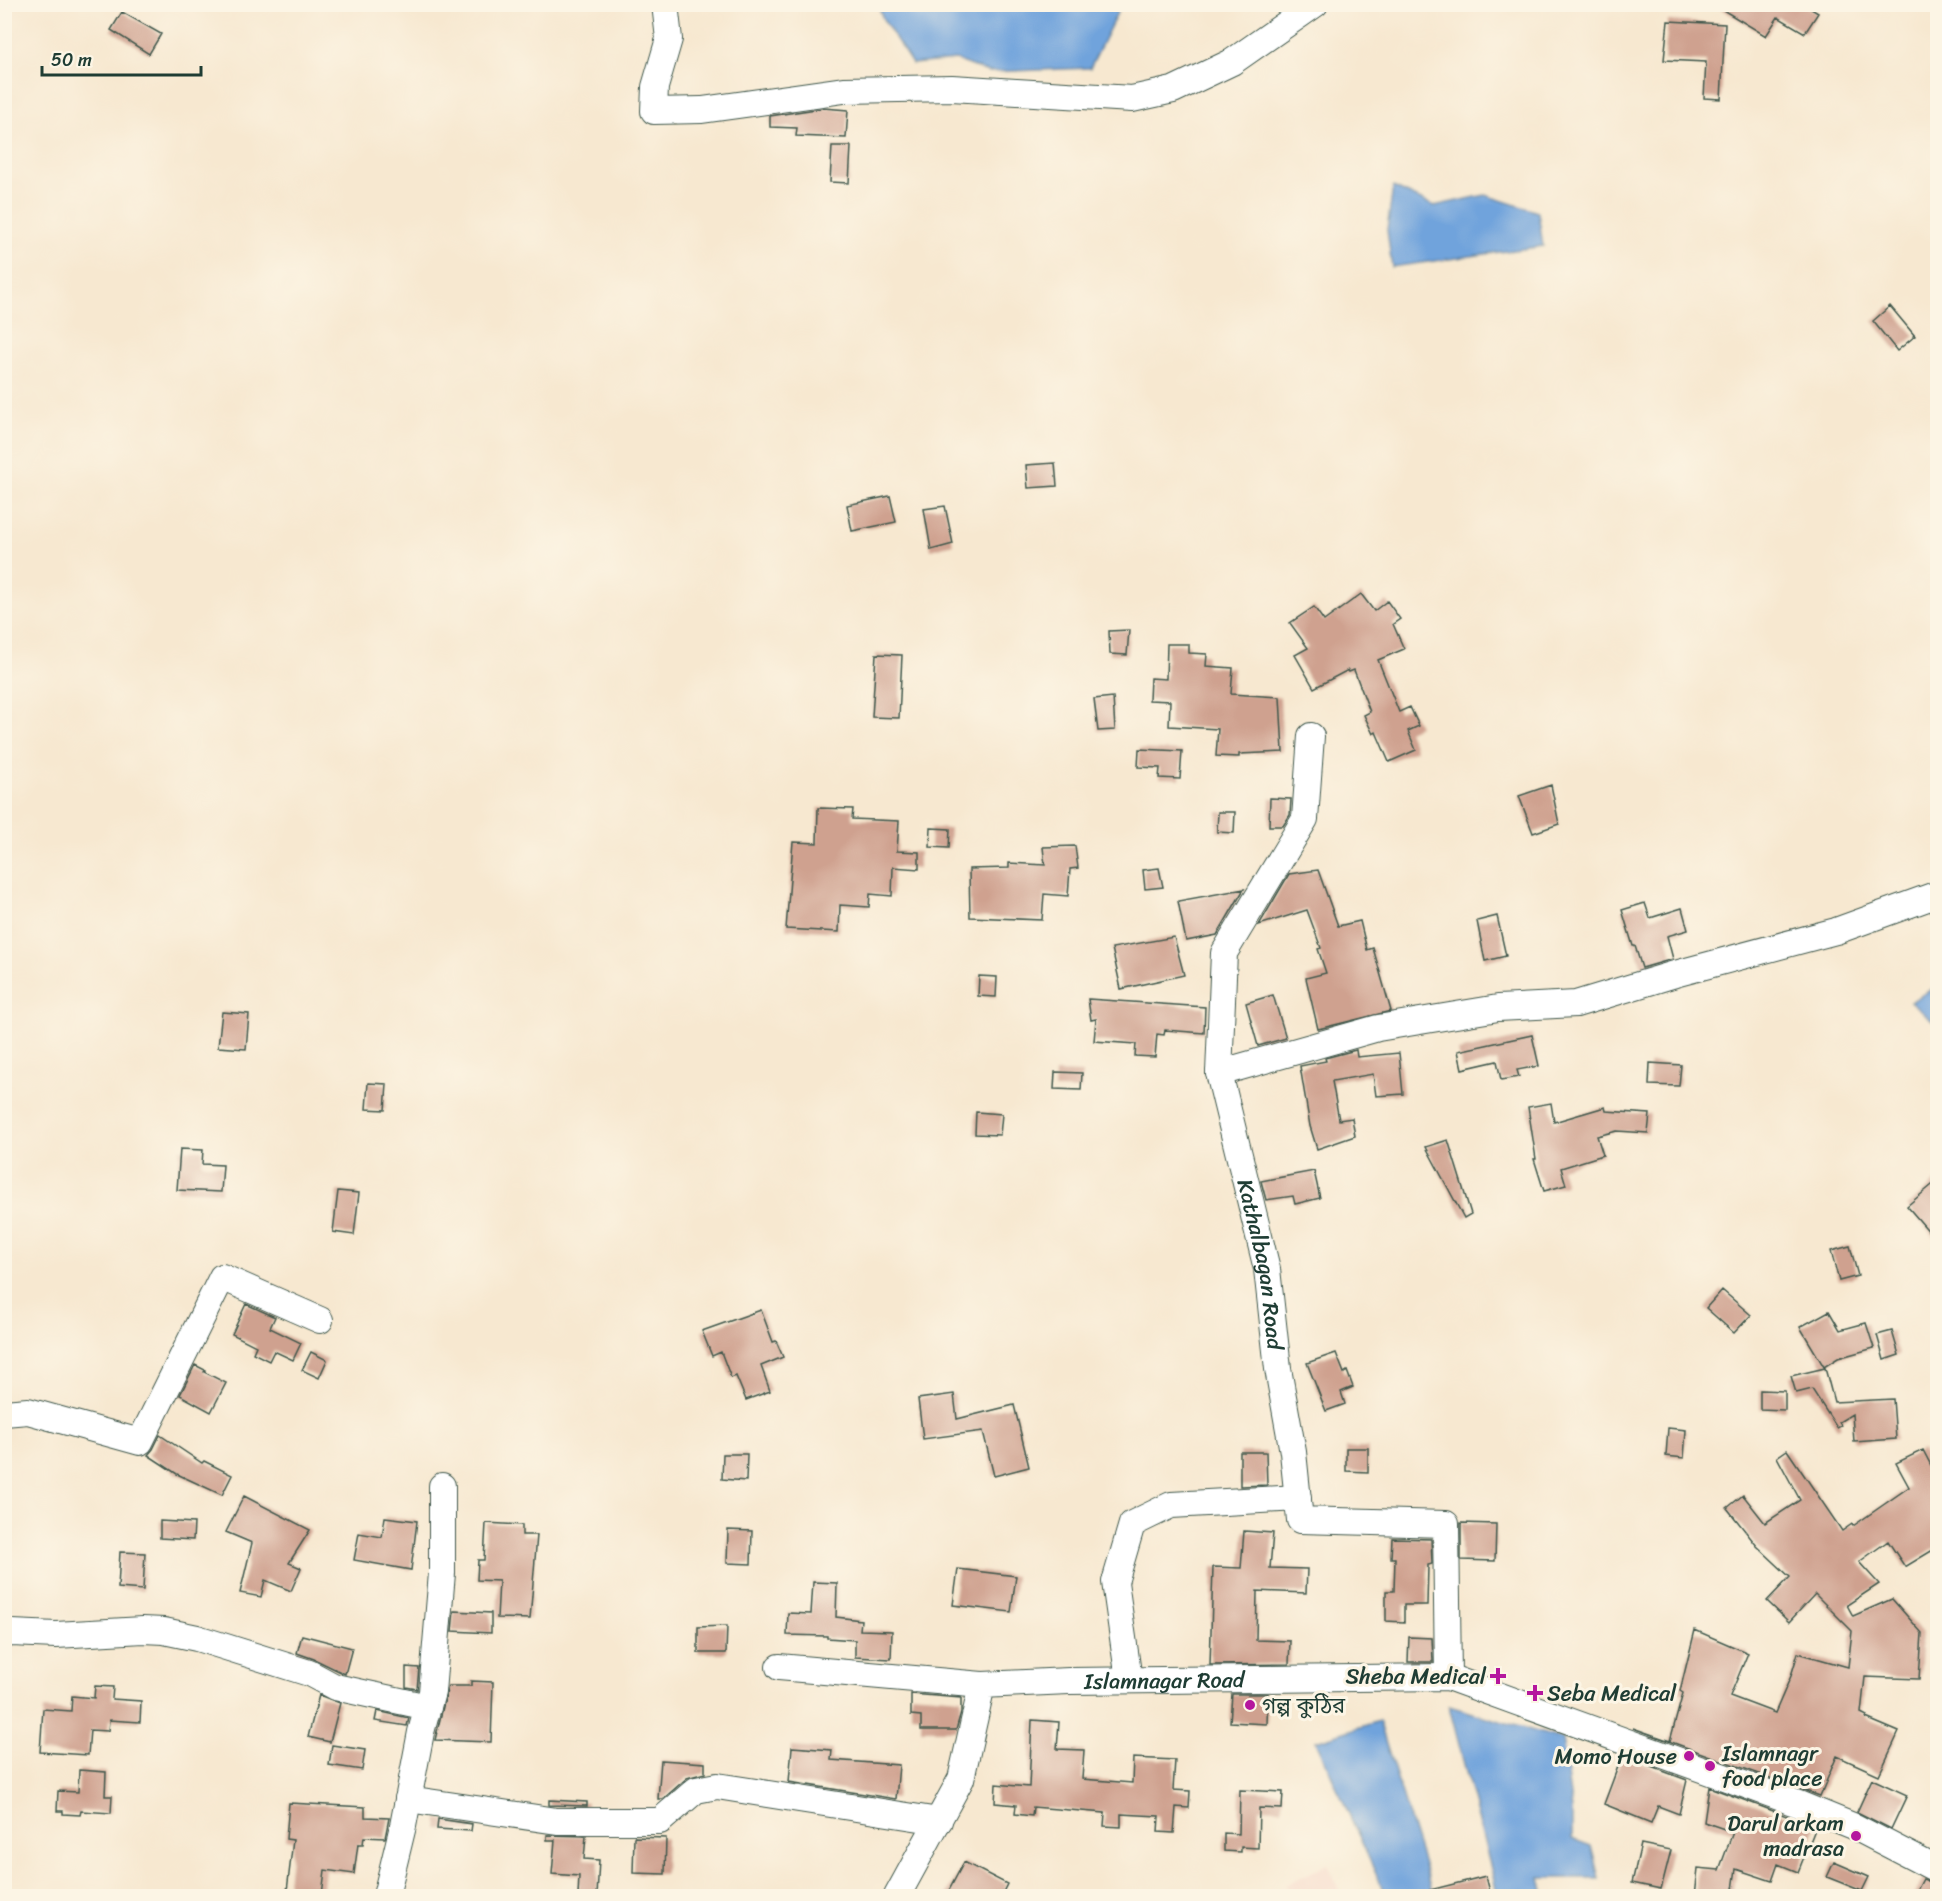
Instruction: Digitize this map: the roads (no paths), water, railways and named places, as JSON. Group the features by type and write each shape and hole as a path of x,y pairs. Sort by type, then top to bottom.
{"street":[{"path":"665,4 669,39 655,87 654,111 702,110 844,90 952,88 1132,99 1173,90 1232,62 1315,4"},
{"name":"Kathalbagan Road","path":"1311,736 1305,819 1224,953 1219,1073 1267,1269 1278,1369 1293,1452 1300,1520 1446,1524 1448,1677"},
{"path":"1219,1073 1378,1028 1498,1008 1576,1004 1675,974 1836,931 1938,894"},
{"path":"4,1413 28,1411 140,1442 222,1277 320,1320"},
{"path":"386,1896 421,1732 432,1692 442,1573 442,1486"},
{"path":"1129,1680 1115,1582 1132,1524 1171,1505 1298,1498"},
{"path":"4,1635 164,1631 197,1638 309,1673 335,1687 428,1707"},
{"name":"Islamnagar Road","path":"779,1667 982,1685 1129,1680 1448,1677 1801,1805 1855,1827 1938,1870"},
{"path":"897,1896 961,1779 982,1685"},
{"path":"408,1799 557,1821 660,1821 696,1790 717,1786 939,1821"}],"water":[{"path":"878,4 1121,5 1090,68 988,72 956,60 912,64 883,19"},
{"path":"1393,187 1434,206 1485,195 1538,212 1543,246 1392,267 1387,230"},
{"path":"1937,986 1937,1025 1910,1002"},
{"path":"1449,1706 1562,1739 1572,1809 1572,1839 1591,1846 1599,1878 1540,1878 1544,1896 1498,1896"},
{"path":"1379,1721 1434,1896 1386,1896 1316,1741"}],"place":[{"name":"Sheba Medical","path":"1498,1676"},
{"name":"Seba Medical","path":"1535,1693"},
{"name":"গল্প কুঠির","path":"1250,1705"},
{"name":"Momo House","path":"1689,1756"},
{"name":"Islamnagr food place","path":"1710,1766"},
{"name":"Darul arkam madrasa","path":"1856,1836"}]}
